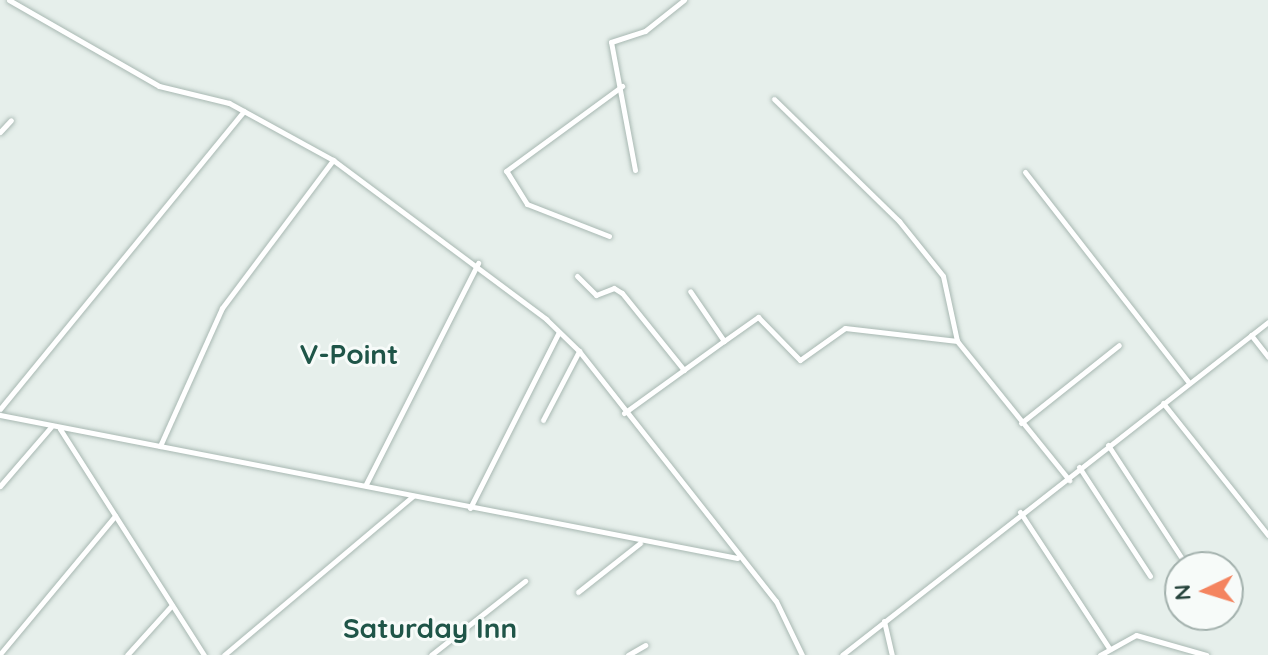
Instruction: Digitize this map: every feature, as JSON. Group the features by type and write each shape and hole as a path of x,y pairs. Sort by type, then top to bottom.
{"street":[{"path":"9,0 159,86 244,111 333,160 478,263 579,351 738,558 776,601 802,655"},
{"path":"635,170 622,86 611,42 645,31 684,0"},
{"path":"609,236 527,204 506,171 622,86"},
{"path":"774,99 899,221 943,276 957,341 1069,480"},
{"path":"0,409 244,111"},
{"path":"0,132 11,120"},
{"path":"160,446 222,308 333,160"},
{"path":"1025,172 1189,383"},
{"path":"366,484 478,263"},
{"path":"577,276 596,295 614,288 622,293 684,370"},
{"path":"690,291 724,341"},
{"path":"624,413 758,317 800,360 845,328 957,341"},
{"path":"842,655 1020,512 1069,480 1079,467 1268,322"},
{"path":"470,508 559,332"},
{"path":"1251,335 1268,357"},
{"path":"1021,423 1119,345"},
{"path":"543,420 579,351"},
{"path":"1163,403 1268,535"},
{"path":"0,415 60,429 366,484 641,542 738,558"},
{"path":"0,486 51,427"},
{"path":"60,429 204,655"},
{"path":"1108,445 1177,551"},
{"path":"1079,467 1150,576"},
{"path":"224,655 413,496"},
{"path":"1020,512 1109,648"},
{"path":"0,654 115,516"},
{"path":"578,592 641,542"},
{"path":"431,655 525,581"},
{"path":"127,655 172,605"},
{"path":"884,621 892,655"},
{"path":"1100,655 1136,635 1206,655"},
{"path":"628,655 645,645"}],"district":[{"name":"V-Point","path":"349,354"},
{"name":"Saturday Inn","path":"430,628"}]}
